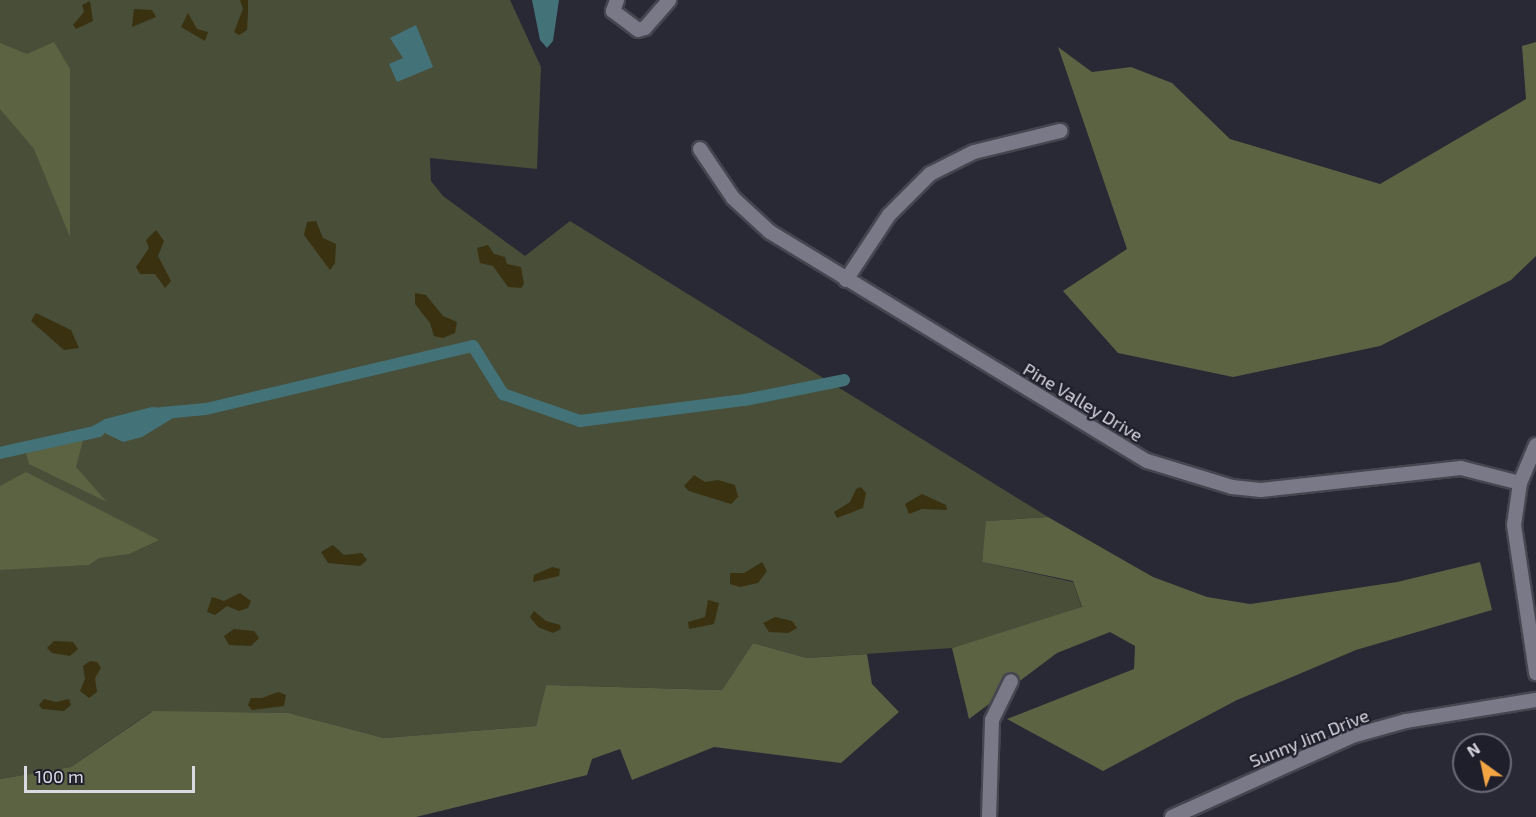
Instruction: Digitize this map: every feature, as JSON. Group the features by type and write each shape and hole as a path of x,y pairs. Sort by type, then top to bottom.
{"street":[{"path":"617,0 614,11 638,30 645,28 669,0"},
{"path":"846,280 889,215 930,174 974,152 1060,131"},
{"name":"Pine Valley Drive","path":"700,149 749,215 846,280 1133,454 1174,470 1232,487 1261,490 1444,468 1461,468 1520,483"},
{"path":"1536,445 1520,483 1514,543 1536,673"},
{"path":"989,817 992,720 1011,681"},
{"name":"Sunny Jim Drive","path":"1172,817 1352,736 1406,722 1536,700"}],"shaded area":[{"path":"0,0 510,0 541,67 537,169 430,158 431,181 443,196 525,256 570,221 1048,517 987,521 982,562 1073,582 1082,608 952,648 807,658 753,643 722,690 546,685 536,726 384,738 289,713 151,712 71,767 0,779"},
{"path":"532,0 559,0 553,41 547,48 540,40"},
{"path":"416,25 433,67 397,82 389,64 403,58 390,38"},
{"path":"54,42 70,69 70,237 34,149 0,109 0,43 27,54"},
{"path":"1536,42 1536,256 1511,280 1380,346 1233,377 1118,353 1063,291 1127,249 1058,47 1092,72 1131,67 1172,83 1230,139 1380,184 1526,99 1522,46"},
{"path":"152,407 177,409 178,415 142,437 123,442 103,432 86,438 84,431 105,419"},
{"path":"83,440 76,467 107,502 29,464 26,453"},
{"path":"26,472 159,540 129,554 99,558 89,565 0,570 0,486"},
{"path":"1048,517 1153,577 1207,597 1250,604 1397,582 1480,562 1492,610 1356,650 1237,700 1103,771 1007,719 1134,669 1135,646 1110,632 1057,653 969,719 952,648 1082,607 1073,581 982,562 986,521"},
{"path":"753,643 807,658 867,654 872,684 899,712 841,763 714,747 632,780 620,749 592,759 587,775 416,817 0,817 0,779 71,767 153,711 289,713 384,738 536,726 546,685 722,690"}],"sand":[{"path":"240,0 248,0 248,13 247,30 239,35 234,32 243,9"},
{"path":"90,1 93,21 76,29 73,25 84,12 82,5"},
{"path":"134,9 152,10 156,17 132,27"},
{"path":"188,13 197,29 208,32 205,41 181,27"},
{"path":"316,221 323,238 336,244 335,263 330,270 304,235 307,222"},
{"path":"156,230 164,241 158,256 171,281 165,288 155,274 140,274 136,267 149,248 146,240"},
{"path":"488,245 494,254 505,257 507,264 521,267 524,284 521,288 508,287 493,266 480,263 477,248"},
{"path":"415,293 426,295 443,316 457,322 455,333 443,338 434,336 430,323 415,304"},
{"path":"36,313 71,330 79,348 64,350 31,321"},
{"path":"694,475 705,482 718,480 735,485 738,497 731,504 689,491 684,486"},
{"path":"861,487 866,493 863,508 837,518 834,512 850,502 856,489"},
{"path":"922,494 946,505 947,510 922,509 909,514 905,504"},
{"path":"333,545 344,555 362,553 367,560 360,566 328,563 321,552"},
{"path":"762,562 767,571 758,583 740,587 730,584 730,573 744,573"},
{"path":"552,567 560,569 559,576 533,582 534,575"},
{"path":"240,593 251,601 248,608 239,611 227,606 215,615 207,612 212,597 224,601"},
{"path":"708,600 719,603 714,624 689,629 688,622 705,617"},
{"path":"534,611 546,621 560,625 561,629 553,633 538,627 530,617"},
{"path":"775,617 792,621 797,628 788,633 769,632 763,623"},
{"path":"234,629 254,631 259,638 251,646 229,645 224,636"},
{"path":"54,641 73,642 78,649 70,656 52,653 47,648"},
{"path":"90,661 97,662 101,668 95,678 97,692 89,698 80,691 85,679 83,666"},
{"path":"278,692 286,695 284,706 252,710 248,705 251,698 262,698"},
{"path":"44,699 56,702 69,699 71,705 64,711 42,709 39,705"}],"waterway":[{"path":"162,413 206,409 473,346 503,394 580,421 745,400 844,380"},
{"path":"0,453 99,431"}]}
